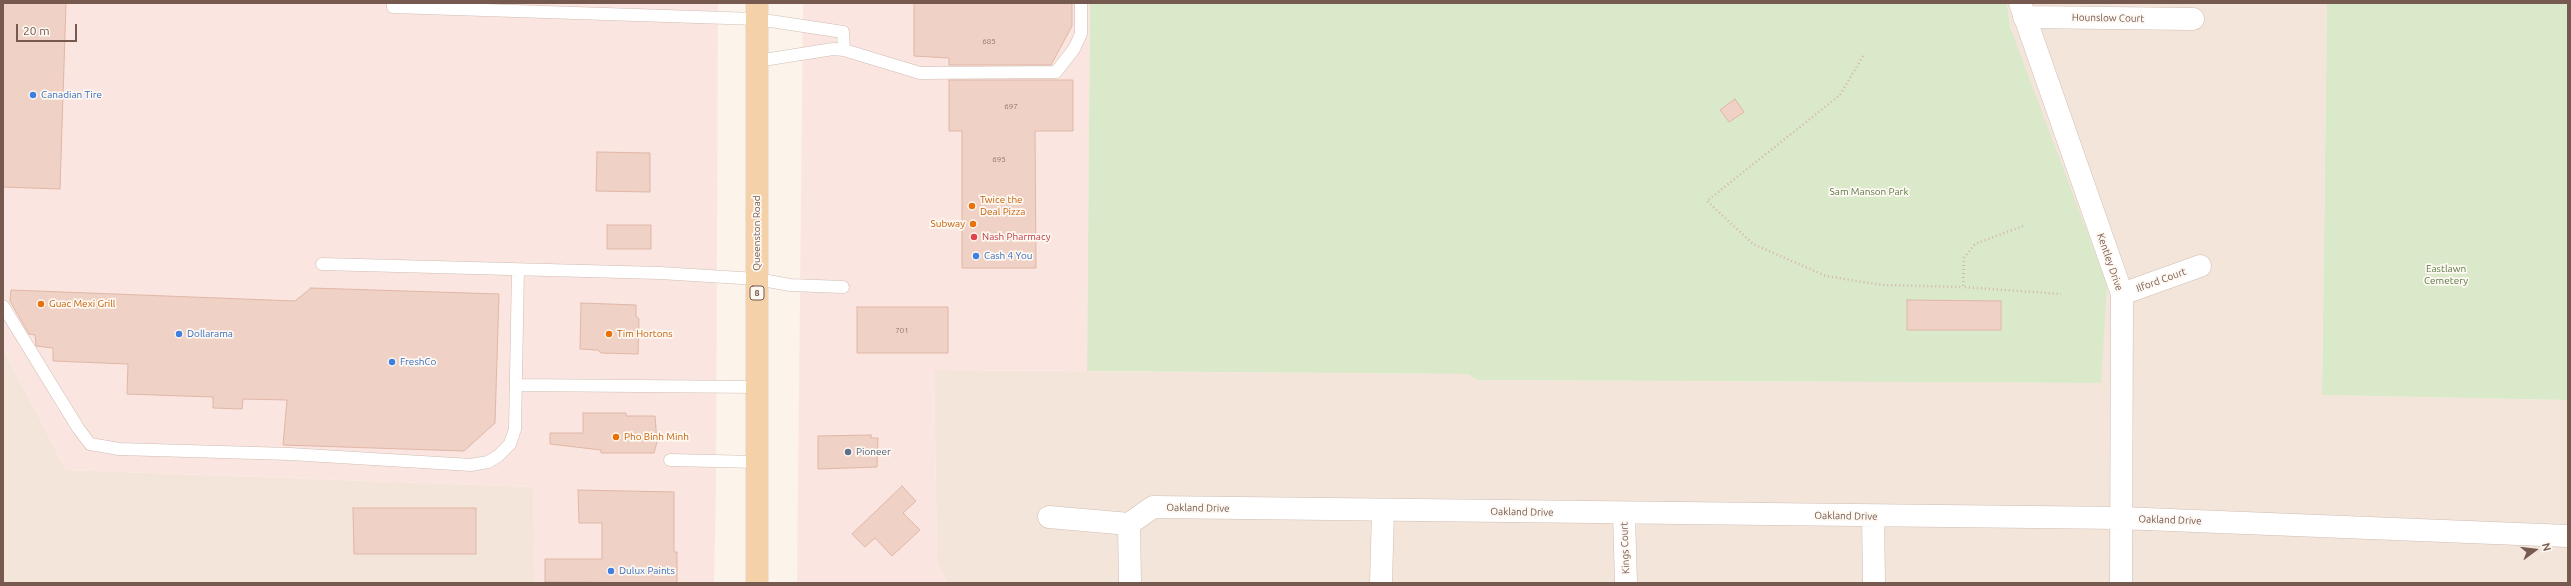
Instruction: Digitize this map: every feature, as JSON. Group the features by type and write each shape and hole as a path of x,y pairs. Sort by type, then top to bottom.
{"main road":[{"name":"Queenston Road","path":"757,11 757,583"}],"street":[{"name":"Hounslow Court","path":"2022,10 2193,19"},
{"name":"Kentley Drive","path":"2022,10 2122,294 2120,518 2121,583"},
{"name":"Ilford Court","path":"2122,294 2200,266"},
{"name":"Oakland Drive","path":"1129,524 1153,507 1624,514 2120,518 2568,536"},
{"path":"1382,583 1383,511"},
{"name":"Kings Court","path":"1624,514 1626,583"},
{"path":"1873,516 1874,583"},
{"path":"1049,517 1129,524 1130,583"}],"lane":[{"path":"393,3 393,7 757,11 843,32 844,50"},
{"path":"757,61 808,53 844,50 920,73 1056,72 1074,49 1081,34 1081,3"},
{"path":"322,264 660,273 757,279 790,285 843,287"},
{"path":"3,306 78,428 90,444 119,449 290,454 471,465 488,462 498,456 510,444 515,429 518,270"},
{"path":"516,385 757,387"},
{"path":"670,460 757,462"}],"path":[{"path":"1864,56 1840,95 1707,201 1752,244 1826,276 1882,286 1963,287 2061,294"},
{"path":"1963,287 1964,258 1975,244 2022,226"}],"shaded area":[{"path":"3,3 718,3 716,491 714,583 535,583 533,487 66,470 3,348"},
{"path":"803,3 1090,3 1087,371 934,370 937,561 947,583 797,583"},
{"path":"2007,3 2327,3 2322,395 2568,400 2568,583 947,583 937,561 934,370 1468,374 1477,380 2101,383 2010,27"},
{"path":"3,348 66,470 533,487 535,583 3,583"}],"green space":[{"name":"Sam Manson Park","path":"1090,3 2007,3 2010,27 2107,285 2101,383 1477,380 1468,374 1087,371"},
{"name":"Eastlawn Cemetery","path":"2327,3 2568,3 2568,400 2322,395"}],"building":[{"name":"Canadian Tire","path":"3,3 66,3 60,189 3,187"},
{"path":"914,3 1072,3 1072,26 1051,65 949,65 949,58 914,56"},
{"path":"949,80 1073,80 1073,131 1035,131 1036,268 962,268 962,131 949,131"},
{"path":"1735,99 1744,112 1729,122 1720,110"},
{"path":"597,152 650,153 650,192 596,191"},
{"path":"607,225 651,225 651,249 607,249"},
{"path":"311,288 499,294 495,423 464,451 283,445 287,400 243,399 242,409 213,408 213,397 127,394 128,364 53,361 53,348 36,346 35,335 29,334 10,301 11,290 295,301"},
{"path":"1907,300 2001,301 2001,330 1907,330"},
{"name":"Tim Hortons","path":"581,303 636,305 636,316 639,319 638,354 601,353 598,350 580,349"},
{"path":"857,307 948,307 948,353 857,353"},
{"name":"Pho Binh Minh","path":"583,413 626,413 626,416 655,416 657,442 654,453 601,453 601,450 550,444 550,433 583,433"},
{"path":"871,435 871,438 878,438 877,467 818,469 818,436"},
{"path":"902,486 916,501 903,513 920,530 892,556 875,538 865,547 852,534"},
{"path":"578,490 674,492 674,552 677,552 677,583 545,582 545,559 602,559 602,523 579,523"},
{"path":"353,508 476,508 476,554 354,554"}],"place":[{"name":"Canadian Tire","path":"33,95"},
{"name":"Twice the Deal Pizza","path":"972,206"},
{"name":"Subway","path":"973,224"},
{"name":"Nash Pharmacy","path":"974,237"},
{"name":"Cash 4 You","path":"976,256"},
{"name":"Guac Mexi Grill","path":"41,304"},
{"name":"Dollarama","path":"179,334"},
{"name":"Tim Hortons","path":"609,334"},
{"name":"FreshCo","path":"392,362"},
{"name":"Pho Binh Minh","path":"616,437"},
{"name":"Pioneer","path":"848,452"},
{"name":"Dulux Paints","path":"611,571"}]}
